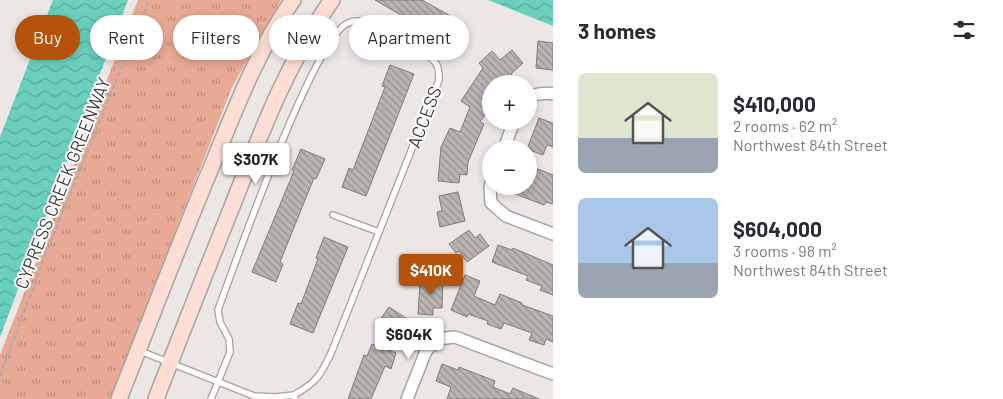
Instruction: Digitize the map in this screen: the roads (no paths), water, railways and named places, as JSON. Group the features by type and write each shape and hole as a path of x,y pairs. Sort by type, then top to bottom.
{"main road":[{"path":"119,399 182,236 237,105 263,47 293,0"},
{"path":"156,399 266,120 292,63 312,27 332,0"}],"street":[{"path":"537,96 553,94"},
{"path":"490,195 491,203 506,216 553,234"},
{"path":"408,399 426,351 438,339 455,337 553,374"}],"lane":[{"name":"ACCESS","path":"138,350 218,383 254,396 294,397 311,385 323,371 332,351 439,80 438,67 430,57 374,25 361,20 347,23 333,37 311,74 288,126 218,310 220,322 229,339 230,352 218,383 211,399"},
{"path":"333,214 379,232"}],"water":[{"path":"53,0 128,0 122,15 90,15 90,60 105,60 0,337 0,137 30,60 80,60 80,15 47,15"},
{"path":"488,0 553,0 553,26"}]}
